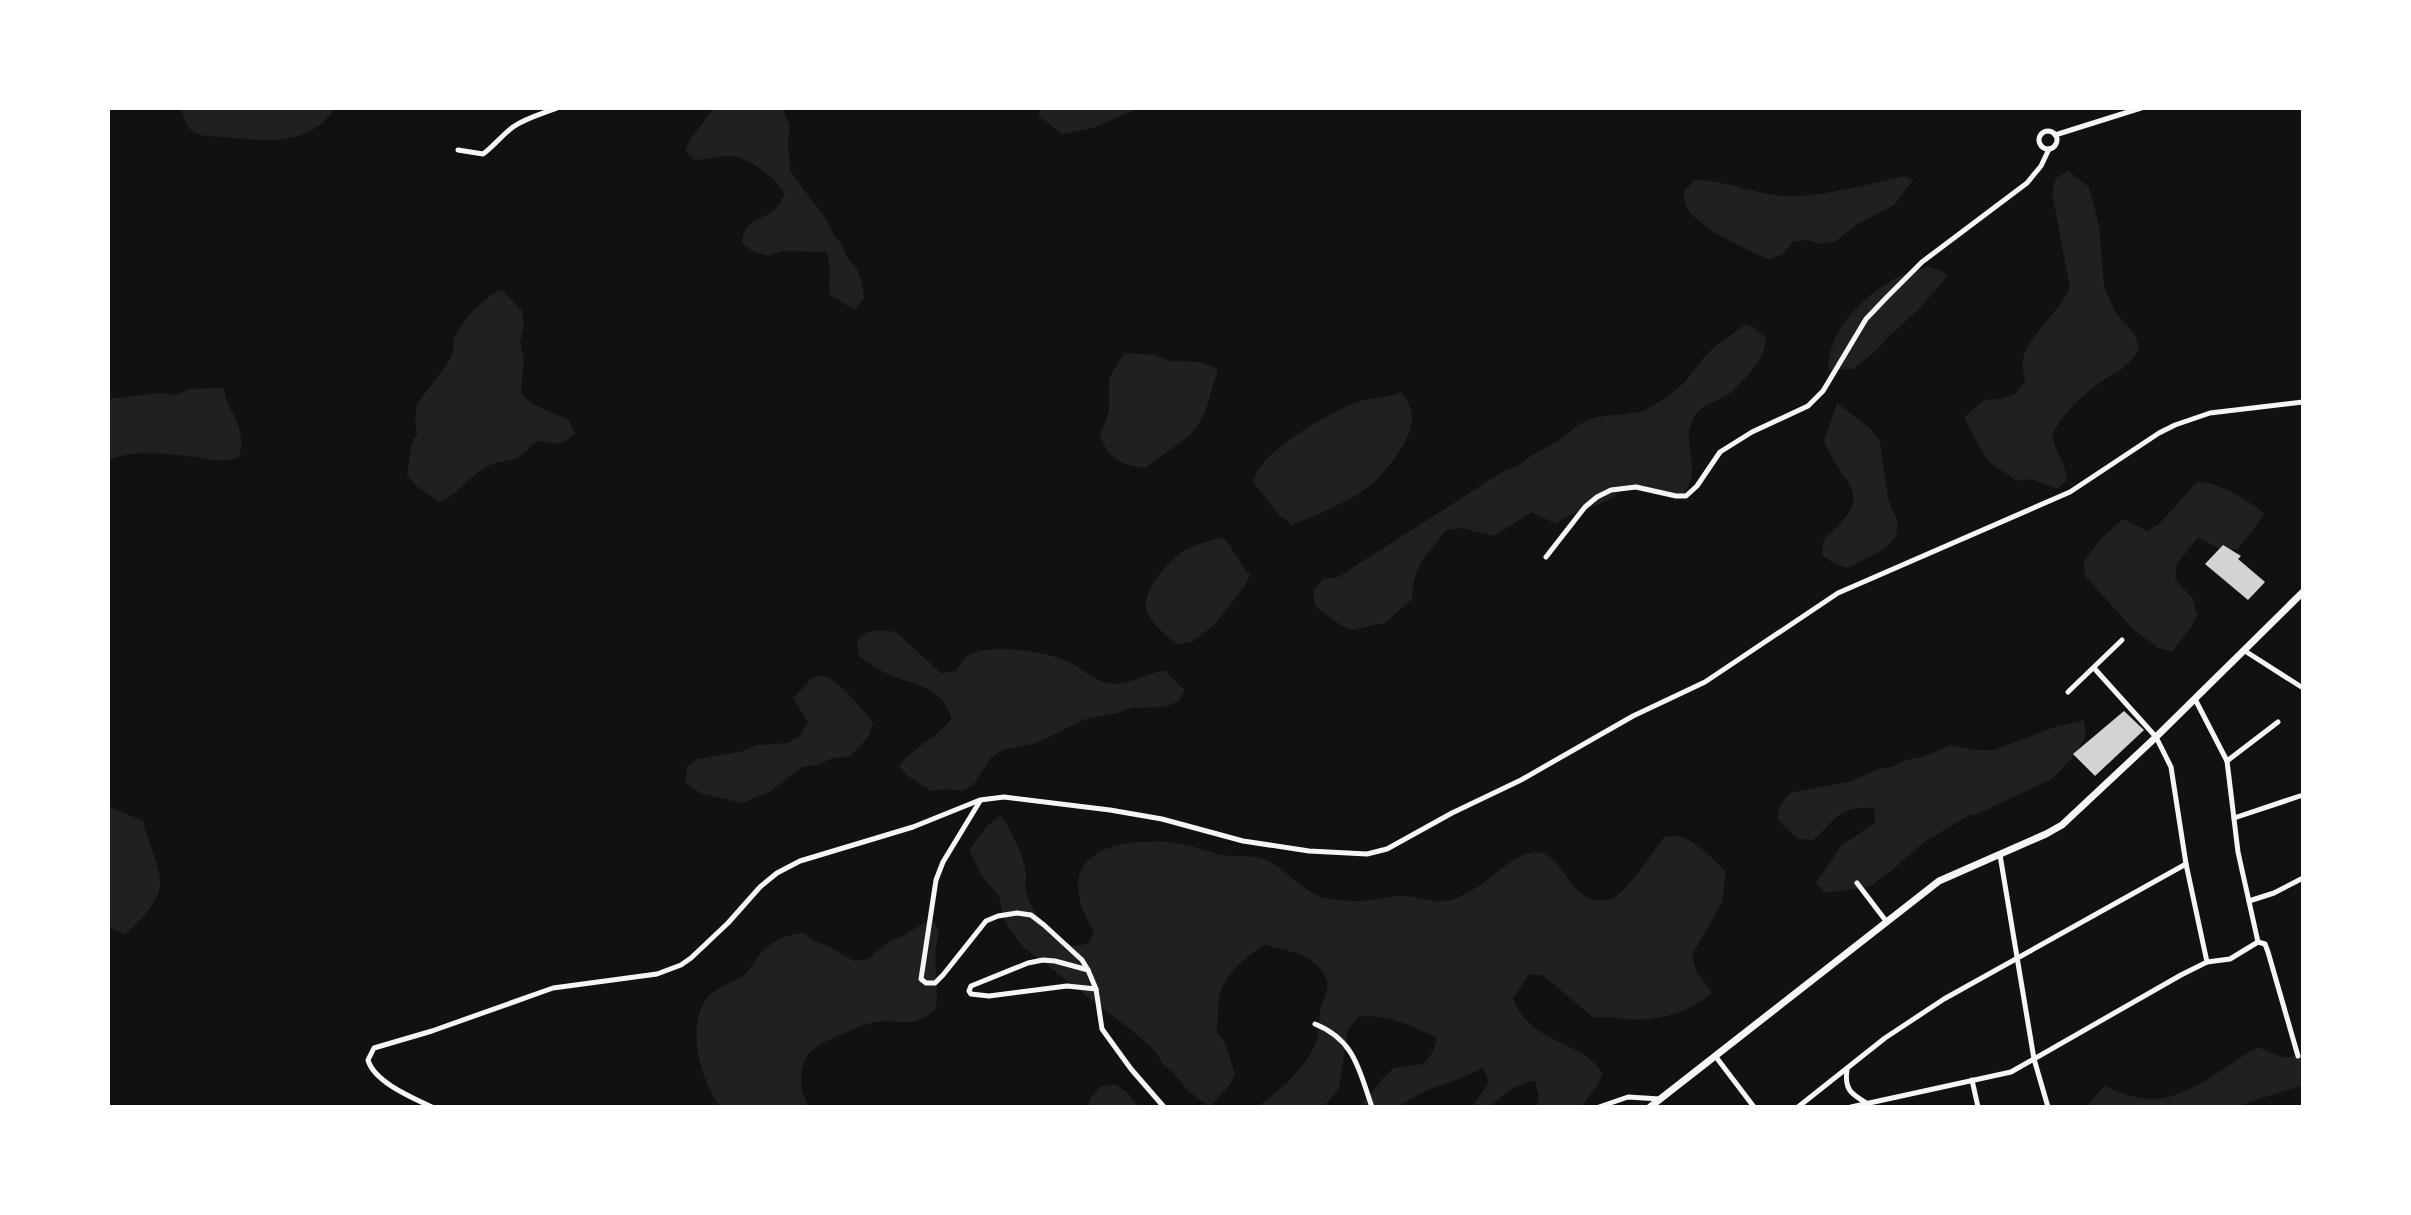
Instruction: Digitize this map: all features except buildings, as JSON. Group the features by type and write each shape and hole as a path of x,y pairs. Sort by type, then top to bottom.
{"street":[{"path":"458,150 483,154 511,128 557,108"},
{"path":"2049,149 2043,147 2039,138 2046,131 2055,135 2141,108"},
{"path":"1546,557 1585,507 1597,497 1625,487 1686,496 1697,486 1720,452 1752,432 1808,406 1823,391 1866,319 1922,262 2027,183 2057,142 2055,135"},
{"path":"432,1107 375,1074 368,1060 374,1048 553,988 669,971 691,958 760,887 777,873 800,861 913,827 980,800 1004,797 1162,819 1243,841 1309,851 1367,854 1387,849 1521,780 1633,716 1705,682 1838,593 2070,492 2175,425 2210,413 2303,402"},
{"path":"1650,1107 1939,881 2062,825 2303,592"},
{"path":"2068,692 2122,640"},
{"path":"2245,651 2303,688"},
{"path":"2094,668 2156,737 2171,767 2186,864 2207,962"},
{"path":"2195,699 2227,761 2238,852 2258,942"},
{"path":"2227,761 2278,722"},
{"path":"2234,818 2303,795"},
{"path":"980,800 943,862 936,880 921,979 926,983 935,983 986,921 1017,913 1031,915 1082,960 1096,989 1102,1029 1164,1107"},
{"path":"2000,855 2034,1059 2048,1107"},
{"path":"1798,1107 1885,1038 1944,999 2186,864"},
{"path":"2249,901 2274,893 2303,878"},
{"path":"1857,883 1886,921"},
{"path":"1851,1107 2011,1072 2207,962 2230,959 2258,942 2265,944 2268,952 2298,1056"},
{"path":"1088,970 1043,960 977,983 969,991 975,996 989,996 1067,986 1096,989"},
{"path":"1315,1024 1342,1039 1355,1059 1372,1107"},
{"path":"1716,1057 1754,1107"},
{"path":"1847,1068 1845,1083 1849,1090 1868,1104"},
{"path":"1972,1080 1978,1107"},
{"path":"1599,1107 1628,1097 1660,1099"}],"shaded area":[{"path":"181,108 336,108 326,120 302,134 263,140 200,135 189,127"},
{"path":"714,108 782,108 790,125 790,171 826,219 857,269 864,298 855,310 830,295 830,268 826,252 782,251 768,256 754,252 742,243 749,225 775,209 785,194 768,174 743,159 727,156 694,160 685,150"},
{"path":"1043,108 1149,108 1134,110 1093,128 1062,134 1038,115"},
{"path":"2068,171 2089,187 2099,225 2104,287 2116,313 2134,333 2139,348 2126,365 2078,401 2056,428 2052,435 2067,480 2057,489 2032,479 2017,481 1993,465 1984,455 1964,417 1984,400 2015,394 2025,381 2023,361 2026,350 2070,288 2052,192 2056,178"},
{"path":"1904,176 1913,180 1894,205 1856,225 1835,242 1793,242 1783,254 1769,260 1710,229 1690,212 1684,201 1684,191 1695,180 1775,195 1800,196"},
{"path":"1928,267 1948,276 1917,311 1853,369 1829,370 1830,353 1837,335 1861,304 1894,279"},
{"path":"502,290 522,311 524,325 520,342 524,359 521,393 532,404 569,420 575,434 557,443 537,441 517,458 486,467 440,502 407,476 411,446 417,434 417,404 453,353 454,338 462,324 492,294"},
{"path":"1746,324 1766,337 1765,348 1735,389 1697,413 1689,435 1692,474 1682,496 1626,489 1556,524 1532,512 1494,536 1461,528 1446,530 1418,570 1412,599 1385,623 1352,630 1315,606 1313,591 1323,579 1338,577 1580,424 1596,417 1642,412 1666,398 1686,381 1705,356"},
{"path":"1124,353 1156,355 1168,361 1200,362 1218,369 1200,422 1189,436 1145,468 1117,460 1100,436 1109,411 1109,378"},
{"path":"224,388 241,437 239,457 222,461 140,453 108,460 108,399"},
{"path":"1401,392 1412,412 1410,428 1398,454 1380,476 1346,501 1292,525 1279,515 1253,482 1267,459 1301,432 1343,408"},
{"path":"1837,403 1872,430 1880,442 1887,492 1898,521 1896,536 1886,548 1848,568 1822,555 1824,539 1841,523 1853,500 1852,490 1824,441"},
{"path":"2198,481 2233,493 2265,514 2238,549 2223,551 2198,537 2177,564 2175,579 2193,599 2197,616 2172,652 2158,648 2133,629 2085,576 2084,561 2103,537 2123,519 2147,531 2159,524"},
{"path":"1223,537 1250,575 1215,624 1192,642 1177,644 1149,616 1146,604 1151,587 1181,553"},
{"path":"867,632 896,632 941,673 955,671 966,657 976,652 1016,650 1065,660 1098,680 1111,683 1126,682 1164,670 1185,690 1179,701 1165,707 1131,708 1086,719 1034,744 1003,750 991,758 974,784 962,791 932,791 908,776 899,766 952,718 947,707 933,692 882,671 859,656 857,641"},
{"path":"813,677 825,677 837,684 873,723 869,736 850,757 833,758 802,767 770,792 742,803 700,793 685,782 687,767 697,759 743,751 757,745 788,743 800,736 808,722 793,698"},
{"path":"2084,720 2085,734 2080,746 2050,780 1973,816 1971,814 1923,843 1869,887 1825,893 1816,883 1841,846 1875,823 1874,808 1846,811 1813,840 1798,839 1777,819 1780,805 1790,793 1852,781 1949,745 1994,750 2055,727"},
{"path":"108,806 143,821 160,883 152,905 124,935 108,925"},
{"path":"1000,815 1022,859 1026,873 1025,889 1032,907 1051,933 1075,946 1088,944 1094,932 1082,907 1078,887 1081,870 1090,858 1105,849 1123,844 1176,843 1222,855 1259,858 1271,862 1314,894 1351,901 1398,896 1450,900 1474,889 1515,859 1533,852 1542,853 1558,864 1585,896 1608,900 1630,883 1664,837 1683,837 1703,850 1726,872 1722,902 1692,955 1696,971 1712,993 1683,1011 1661,1017 1638,1020 1594,1018 1544,976 1529,974 1513,999 1521,1014 1544,1034 1583,1054 1603,1074 1581,1107 1537,1107 1539,1097 1535,1081 1516,1087 1490,1107 1473,1106 1489,1082 1483,1068 1427,1090 1397,1107 1365,1107 1363,1103 1394,1068 1423,1064 1433,1052 1437,1038 1398,1022 1368,1016 1358,1017 1348,1029 1339,1088 1324,1107 1256,1107 1290,1080 1311,1053 1317,1040 1327,987 1324,974 1312,961 1265,945 1236,967 1221,990 1216,1030 1225,1043 1235,1074 1229,1086 1209,1107 1185,1088 1156,1052 1135,1033 1023,947 1007,925 999,896 982,876 969,850"},
{"path":"932,918 939,932 936,1008 927,1016 911,1022 881,1021 865,1025 814,1049 804,1062 802,1071 801,1086 808,1107 721,1107 707,1083 696,1037 701,1008 712,993 745,974 766,948 777,940 803,933 854,961 868,959 888,942"},
{"path":"2258,1047 2284,1058 2303,1054 2303,1085 2234,1107 2086,1107 2104,1086 2140,1098 2171,1096 2202,1083"},
{"path":"1115,1084 1128,1093 1138,1107 1088,1107 1101,1086"}]}
